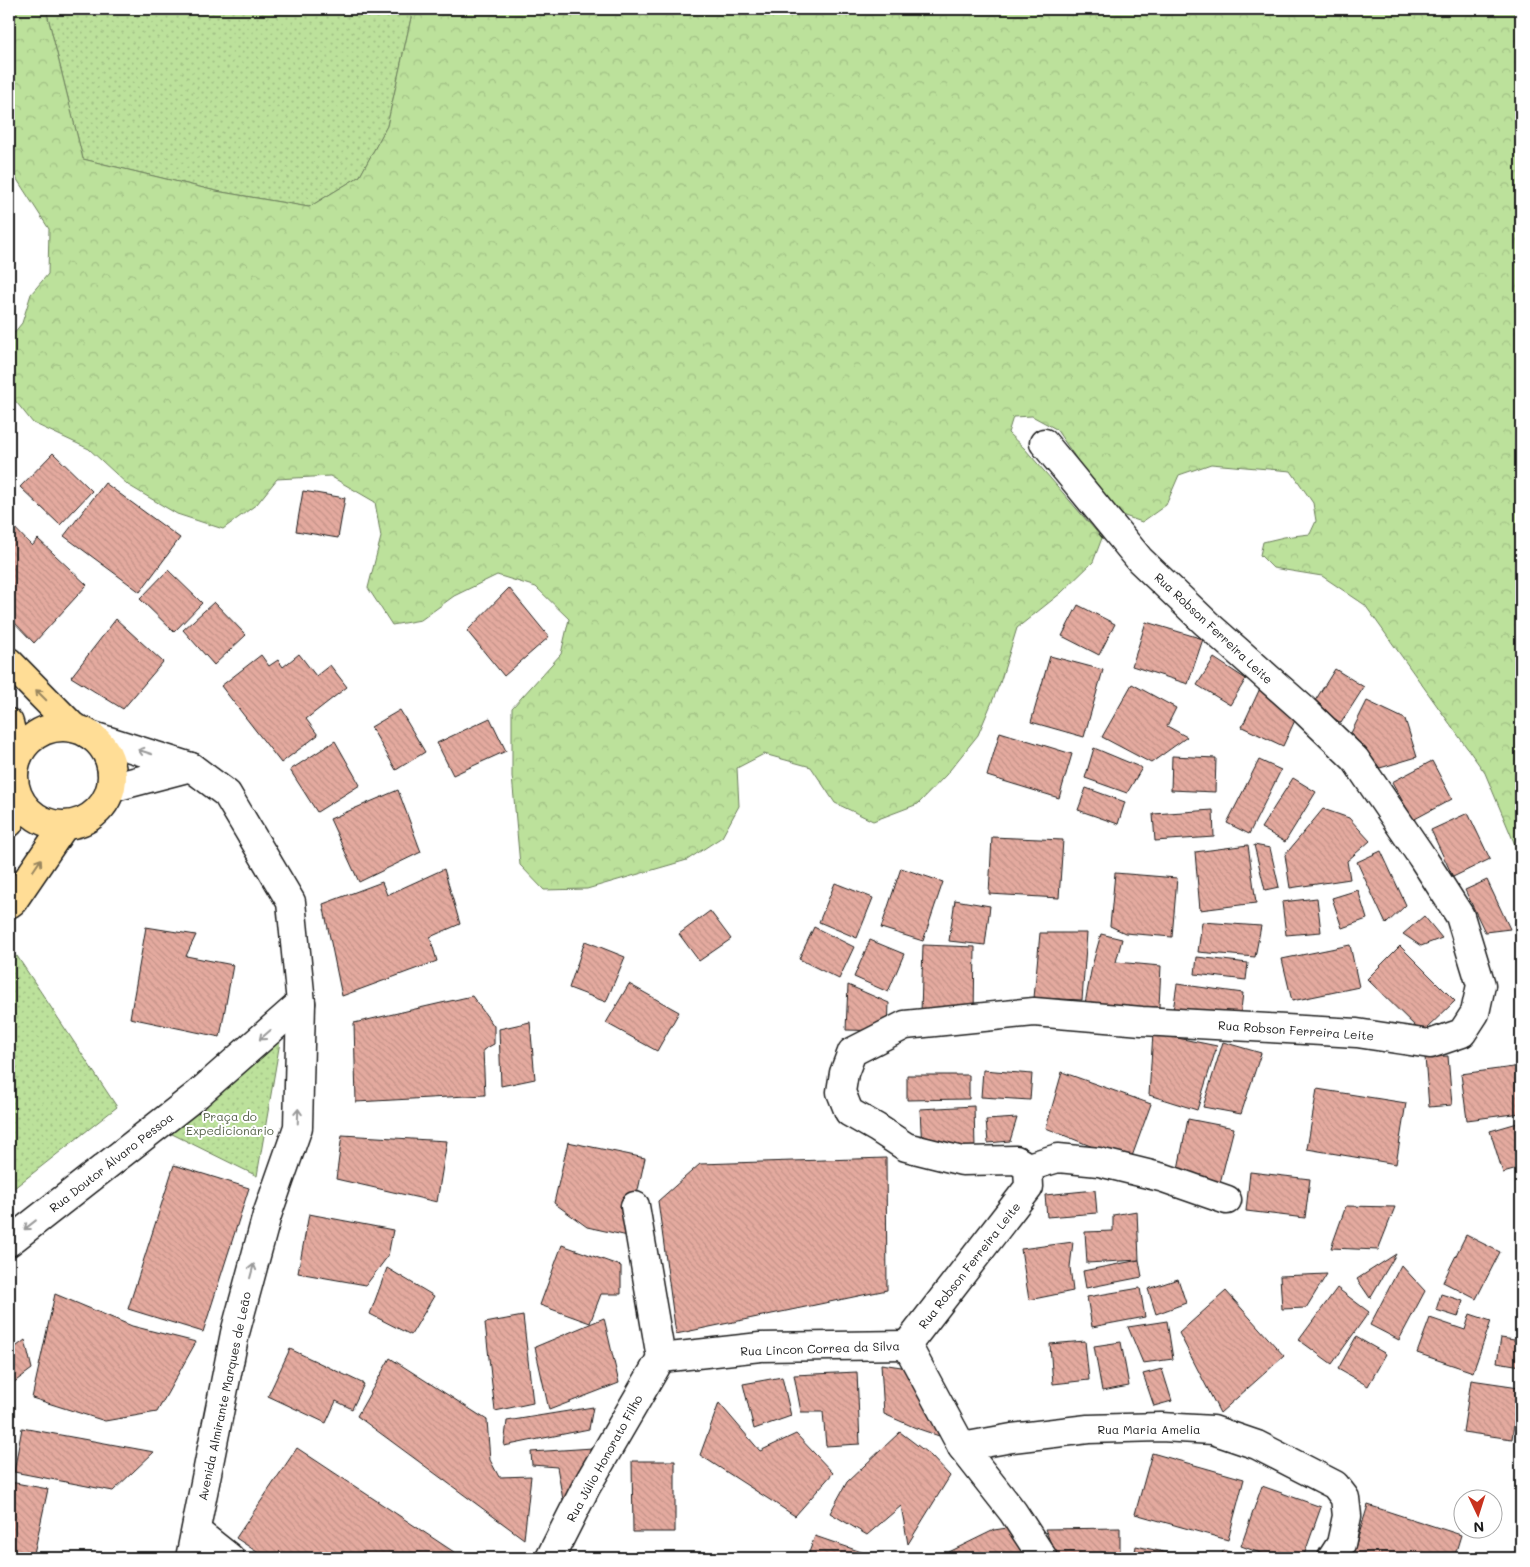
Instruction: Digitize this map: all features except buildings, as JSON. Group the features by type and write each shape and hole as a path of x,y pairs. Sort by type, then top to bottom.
{"main road":[{"path":"9,662 82,731 102,745 109,758 113,773 111,788 105,802 94,814 81,823 64,826 43,822 34,816 14,812 13,772 17,757 24,745 35,735 47,729 61,727 82,731"},
{"path":"9,723 17,757"},
{"path":"9,904 13,901 64,826"}],"street":[{"name":"Rua Robson Ferreira Leite","path":"907,1345 1028,1187 1028,1167 1016,1160 962,1161 906,1147 849,1112 841,1092 844,1073 852,1052 906,1025 1034,1012 1142,1021 1357,1033 1430,1044 1462,1033 1475,1012 1481,985 1460,916 1355,759 1140,560 1044,443"},
{"name":"Avenida Almirante Marques de Leão","path":"82,731 191,767 227,794 291,902 302,1003 298,1127 266,1216 235,1333 190,1558"},
{"path":"111,788 191,767"},
{"name":"Rua Doutor Álvaro Pessoa","path":"9,1242 198,1094 302,1003"},
{"path":"1028,1167 1058,1158 1099,1162 1164,1178 1227,1200"},
{"path":"635,1206 661,1358"},
{"name":"Rua Lincon Correa da Silva","path":"661,1358 760,1347 907,1345 962,1447 1013,1512 1043,1558"},
{"name":"Rua Júlio Honorato Filho","path":"550,1558 586,1487 661,1358"},
{"name":"Rua Maria Amelia","path":"962,1447 1012,1438 1088,1429 1161,1427 1214,1430 1258,1445 1336,1485 1345,1498 1347,1516 1341,1544 1332,1558"},
{"path":"196,1531 230,1558"}],"green space":[{"path":"9,9 46,9 83,159 216,191 309,207 360,176 387,126 413,9 1521,9 1521,859 1485,773 1365,605 1322,576 1273,568 1260,555 1263,542 1310,534 1316,521 1313,503 1291,471 1211,464 1179,475 1166,505 1142,522 1113,512 1056,429 1032,416 1013,417 1008,433 1025,449 1102,538 1093,562 1061,593 1017,628 1000,683 978,735 946,775 918,804 873,821 835,803 811,767 764,754 737,768 739,806 722,837 687,860 587,889 544,890 520,865 512,776 512,708 561,654 569,619 536,587 497,575 454,596 421,620 392,625 368,588 381,537 375,502 330,476 277,479 257,504 223,529 177,514 128,485 89,449 33,423 9,393 9,339 22,323 31,294 48,274 49,229 9,167"},
{"path":"46,9 413,9 387,126 360,176 309,207 216,191 83,159"},
{"path":"17,956 117,1107 9,1192 9,962"},
{"name":"Praça do Expedicionário","path":"281,1036 257,1176 164,1130"}]}
